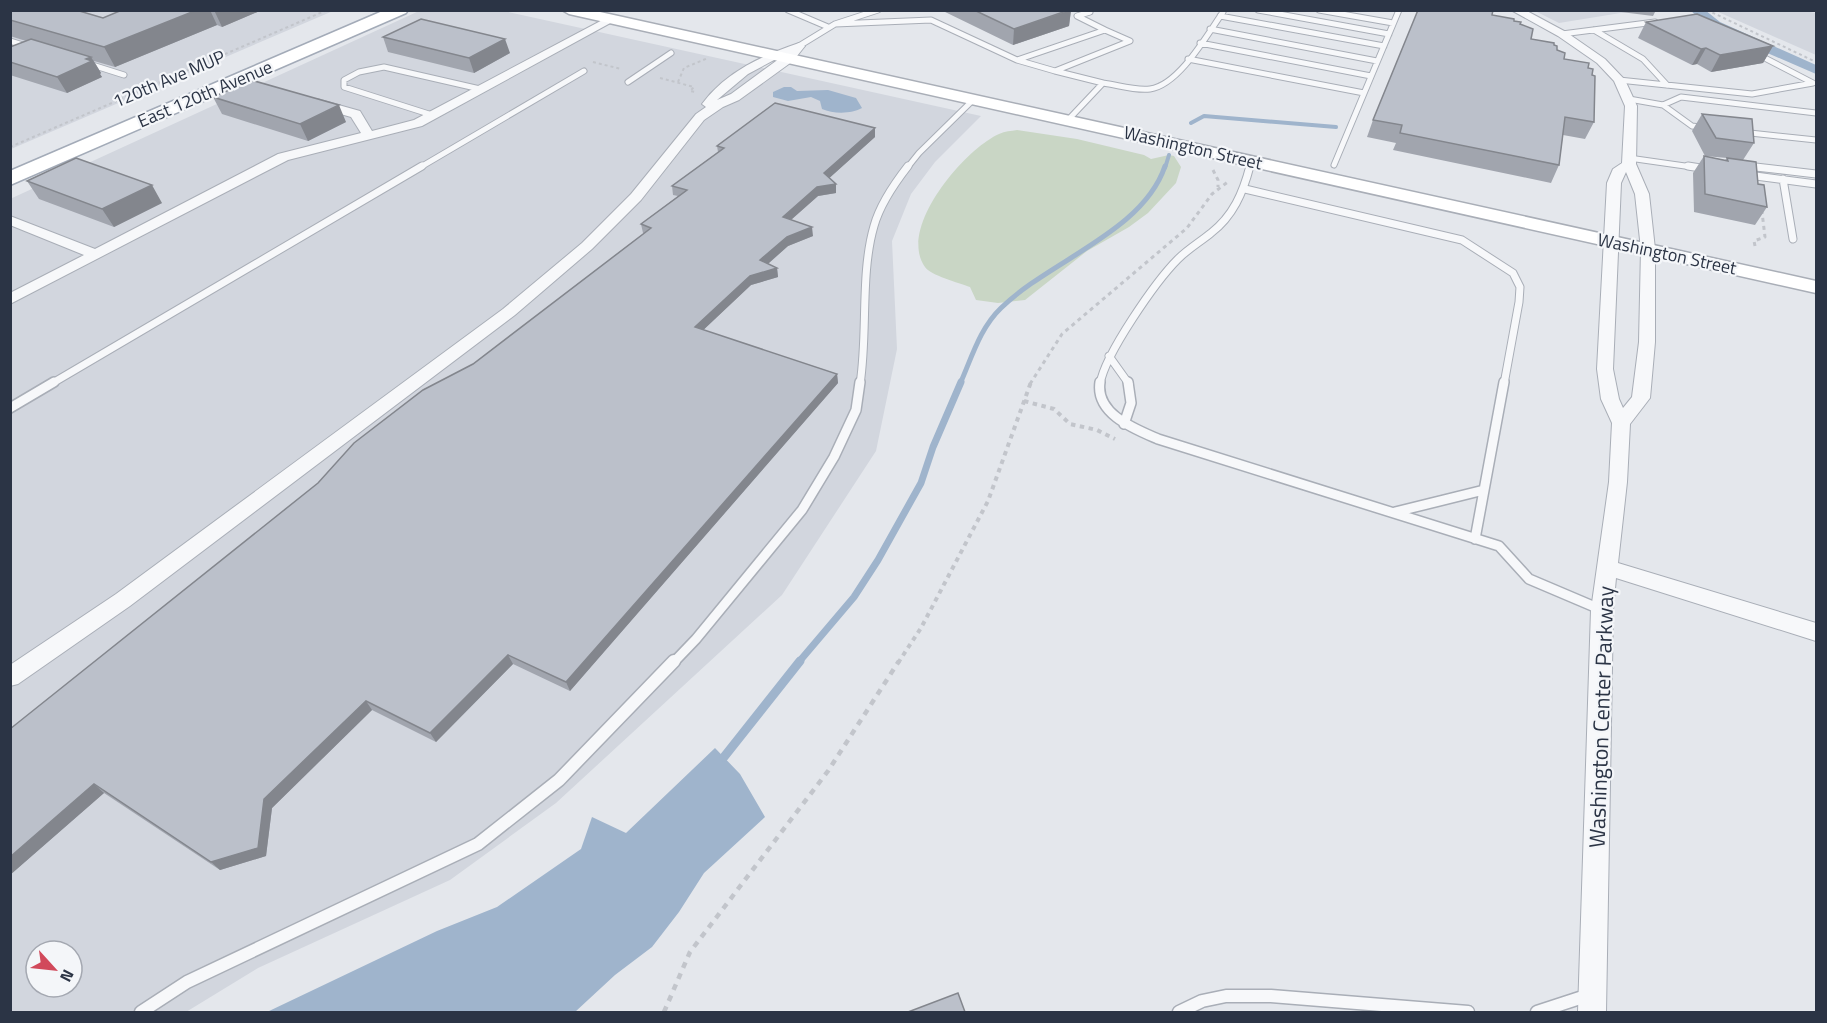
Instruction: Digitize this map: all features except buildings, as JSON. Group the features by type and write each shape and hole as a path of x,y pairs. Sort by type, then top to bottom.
{"main road":[{"name":"East 120th Avenue","path":"211,73 360,10"},
{"name":"East 120th Avenue","path":"11,179 400,10"},
{"name":"Washington Street","path":"569,10 771,55 794,52 1074,114 1334,165 1647,242 1816,287"},
{"name":"Washington Street","path":"633,10 716,28 794,52 974,99 1074,114 1251,161 1612,234"},
{"path":"610,19 627,16 670,24 716,28"},
{"path":"148,119 166,104 169,99 169,90"},
{"name":"Washington Street","path":"1647,242 1816,271"}],"street":[{"path":"1516,10 1562,34 1594,55 1619,80 1629,99 1632,116 1629,161 1642,194 1647,242 1646,370 1638,404 1621,423"},
{"path":"10,298 283,157 418,123 610,19"},
{"path":"700,117 719,104 735,97 794,52"},
{"path":"10,677 123,600 509,312 587,246 636,197 718,91 771,55"},
{"path":"238,80 258,85"},
{"path":"309,100 356,114 369,136"},
{"name":"Washington Center Parkway","path":"1593,1003 1602,610 1618,482 1621,423 1610,399 1605,369 1615,177 1629,161"},
{"path":"10,220 95,254"},
{"path":"1607,567 1816,632"}],"lane":[{"path":"788,10 828,27"},
{"path":"794,52 828,27 878,10"},
{"path":"1055,71 1130,40 1077,16 1090,12 1088,10"},
{"path":"1258,10 1389,34"},
{"path":"1319,10 1393,23"},
{"path":"1334,165 1399,10"},
{"path":"835,24 931,20 1017,60 1104,83 1150,90 1162,87 1188,59 1222,13 1384,46"},
{"path":"1562,34 1668,20"},
{"path":"1210,29 1377,61"},
{"path":"1017,60 1105,30"},
{"path":"1594,30 1643,59 1667,85"},
{"path":"10,41 36,49"},
{"path":"1200,43 1371,76"},
{"path":"1619,80 1752,94 1813,83 1748,49"},
{"path":"628,82 671,53"},
{"path":"1188,59 1364,93"},
{"path":"80,62 124,75"},
{"path":"432,115 344,87 344,80 359,72 384,67 480,89"},
{"path":"10,408 584,71"},
{"path":"1074,114 1104,83"},
{"path":"1663,105 1681,97 1816,113"},
{"path":"141,1012 187,982 478,844 559,780 696,639 802,510 834,457 856,410 864,357 868,264 874,226 892,187 919,153 974,99"},
{"path":"1629,99 1663,105 1692,126 1714,129"},
{"path":"1737,131 1816,140"},
{"path":"1704,169 1700,160 1711,162"},
{"path":"1251,161 1245,189 1229,216 1216,230 1182,255 1159,282 1101,368 1099,395 1110,415 1138,431 1499,546 1529,579 1602,610"},
{"path":"1629,161 1715,170"},
{"path":"1735,165 1816,174"},
{"path":"1736,173 1816,184"},
{"path":"1783,179 1792,239"},
{"path":"1245,189 1462,240 1513,273 1520,287 1519,302 1475,539"},
{"path":"1109,356 1133,390 1130,411 1124,424"},
{"path":"1392,513 1484,490"},
{"path":"1179,1012 1202,1001 1226,996 1271,996 1468,1012"},
{"path":"1537,1012 1567,1004 1593,1003"}],"path":[{"name":"120th Ave MUP","path":"21,150 327,10"},
{"path":"1707,10 1816,62"},
{"path":"678,82 684,68 717,54"},
{"path":"664,1012 690,952 828,771 921,628 988,501 1032,379 1062,334 1199,215 1218,187 1216,175 1210,167"},
{"path":"1755,246 1754,241 1765,237 1758,176"},
{"path":"1024,401 1054,409 1070,423 1097,430 1128,444 1138,431"}],"shaded area":[{"path":"1797,10 1816,13 1816,55 1716,11"},
{"path":"11,11 333,11 11,149"},
{"path":"419,11 504,11 981,116 935,162 911,194 892,241 897,349 876,451 782,595 556,803 450,880 258,968 186,1012 11,1012 10,199"},
{"path":"1535,11 1633,11 1559,23"}],"green space":[{"path":"1017,130 1077,139 1144,155 1151,159 1174,156 1181,167 1176,183 1148,213 1129,227 1087,251 1025,300 998,303 976,300 970,287 939,276 925,267 919,251 920,232 927,212 953,172 985,142 999,134"}],"water":[{"path":"784,87 791,87 797,91 828,90 856,98 862,108 848,112 826,111 822,109 820,101 811,97 788,101 773,97 773,92"},
{"path":"715,748 740,774 765,817 704,873 679,912 652,947 615,975 575,1012 267,1012 437,931 497,907 581,849 592,817 626,833"}],"waterway":[{"path":"1696,10 1715,25 1816,70"},
{"path":"1191,123 1204,116 1336,127"},
{"path":"1165,168 1169,155"},
{"path":"960,384 982,334 1001,308 1021,291 1093,244 1137,209 1154,189 1165,166"},
{"path":"798,663 854,597 878,560 921,483 933,447 961,382"},
{"path":"724,757 800,661"}]}
